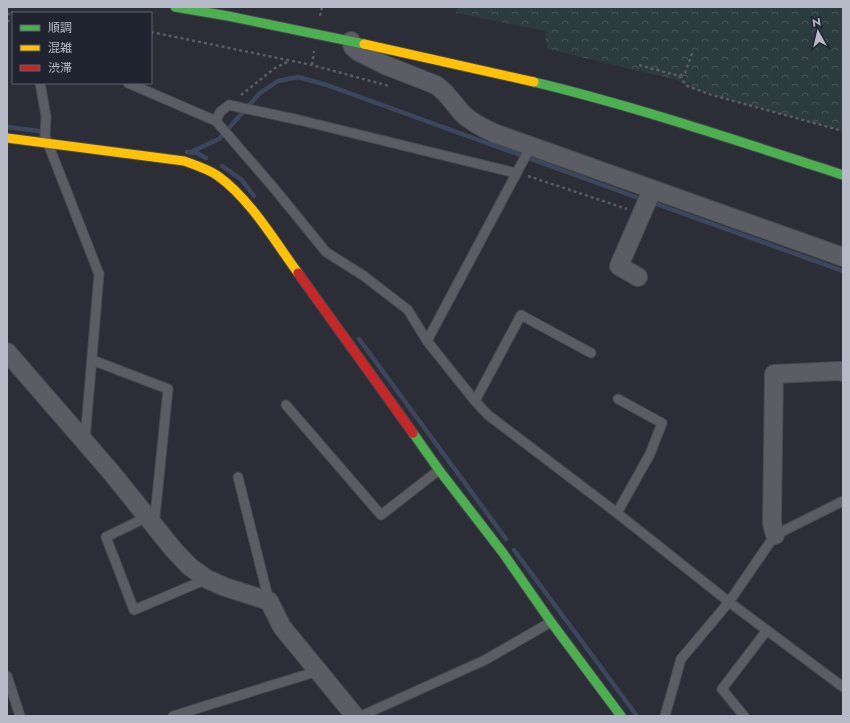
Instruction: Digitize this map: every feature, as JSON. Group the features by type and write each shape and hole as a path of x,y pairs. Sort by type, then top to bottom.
{"street":[{"path":"175,7 352,41 528,80 601,99 738,140 843,175"},
{"path":"352,41 353,47 372,59 436,85 445,91 463,114 473,123 494,133 843,257"},
{"path":"7,138 184,162 200,167 217,175 232,188 254,212 286,255 439,470 503,553 551,622 621,716"},
{"path":"638,277 619,266 652,190"},
{"path":"7,352 85,441 173,549 189,566 208,579 242,593 269,601 282,627 355,716"},
{"path":"775,535 772,523 774,374 839,370 843,372"}],"lane":[{"path":"40,84 46,116 45,136 99,274 85,441"},
{"path":"130,84 216,121 273,187 326,252 364,276 408,310 427,341 475,402 488,415 617,513 729,602 843,687"},
{"path":"216,121 220,112 229,105 299,120 516,173"},
{"path":"427,341 531,146"},
{"path":"475,402 521,315 591,353"},
{"path":"92,360 168,389 151,521 106,537 134,610 208,579"},
{"path":"617,513 650,454 662,423 618,399"},
{"path":"286,405 381,515 439,470"},
{"path":"238,478 269,601"},
{"path":"665,716 681,660 729,602 775,535 843,502"},
{"path":"361,716 485,660 551,622"},
{"path":"744,716 722,689 767,630"},
{"path":"173,716 318,670"},
{"path":"7,676 20,716"}],"path":[{"path":"152,32 312,65 391,86"},
{"path":"679,76 685,73 693,51"},
{"path":"229,105 275,68 289,60"},
{"path":"640,65 679,76 687,86 712,96 843,131"},
{"path":"516,173 641,214"}],"green space":[{"path":"457,7 843,7 843,131 712,95 687,86 677,80 547,49 545,31 456,13"}],"waterway":[{"path":"191,152 219,139 260,93 278,81 298,77 327,85 644,200"},
{"path":"7,127 47,132"},
{"path":"187,152 197,153 206,158"},
{"path":"222,166 242,180 254,196"},
{"path":"651,202 843,271"},
{"path":"359,339 506,539"},
{"path":"514,550 637,716"}],"traffic: fast":[{"path":"175,7 228,16 364,44"},
{"path":"534,82 612,102 843,175"},
{"path":"413,433 439,470 503,553 551,622 621,716"}],"traffic: slow":[{"path":"364,44 534,82"},
{"path":"7,138 184,161 206,169 230,185 241,196 261,221 298,273"}],"traffic: jam":[{"path":"298,273 413,433"}]}
